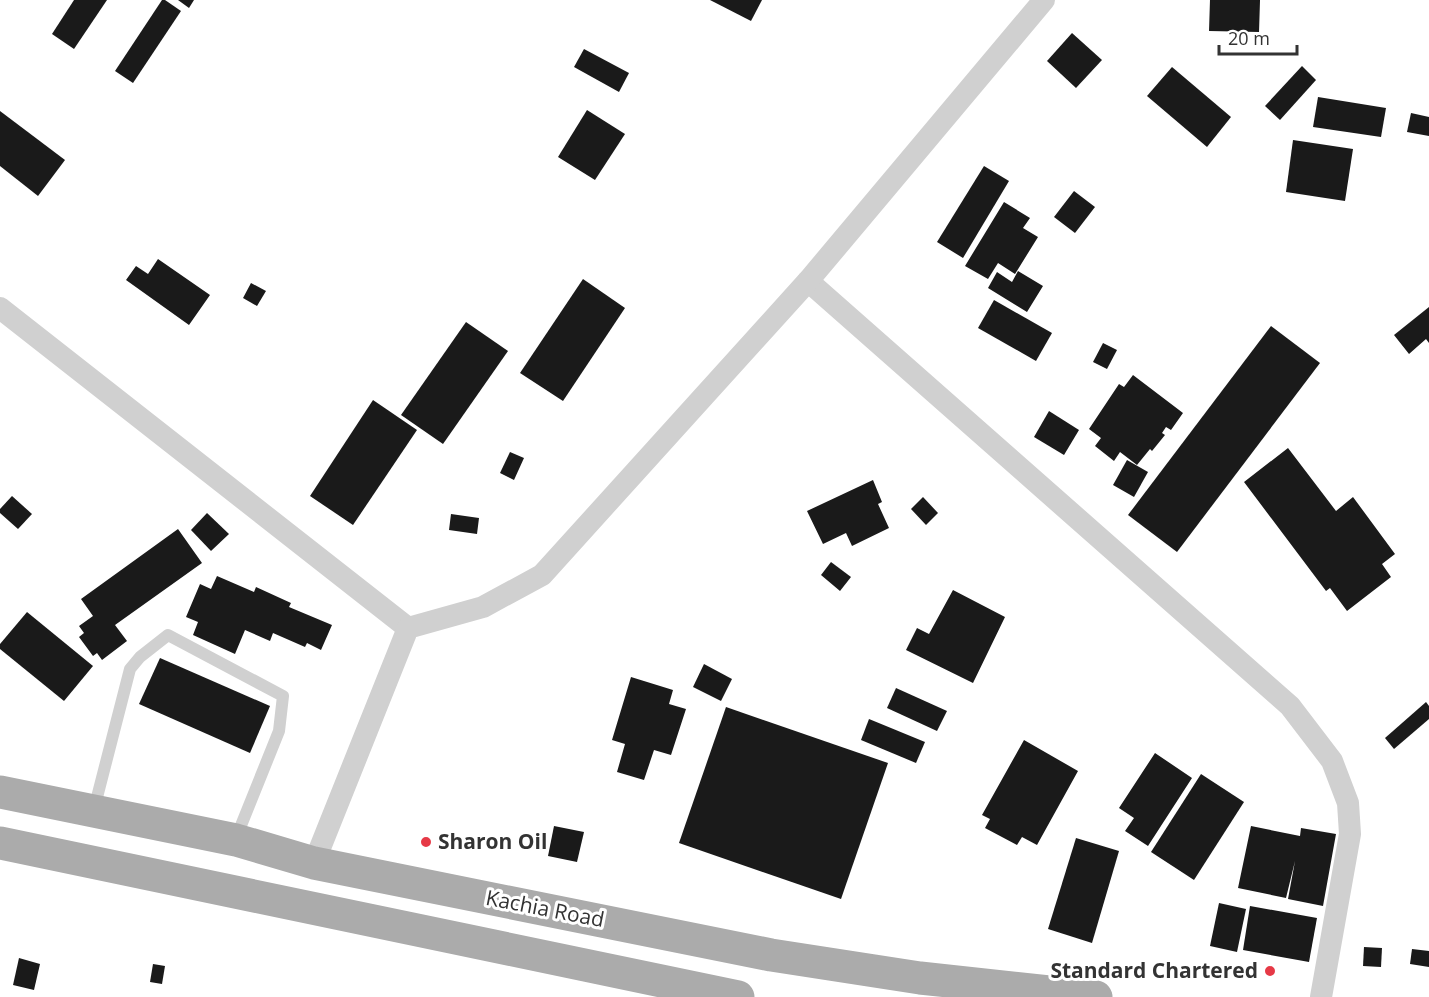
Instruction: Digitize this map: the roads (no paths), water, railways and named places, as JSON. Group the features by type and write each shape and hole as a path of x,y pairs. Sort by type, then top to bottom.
{"main road":[{"name":"Kachia Road","path":"0,792 236,840 314,863 771,955 920,978 1096,997"},
{"path":"0,843 738,997"}],"street":[{"path":"408,628 483,607 542,575 808,281 1044,0"},
{"path":"808,281 1290,706 1332,761 1348,803 1350,834 1322,997"},
{"path":"0,308 408,628"},
{"path":"314,863 408,628"}],"lane":[{"path":"93,810 129,669 168,634 283,696 279,731 236,840"}],"place":[{"name":"Sharon Oil","path":"426,842"},
{"name":"Standard Chartered","path":"1270,971"}]}
